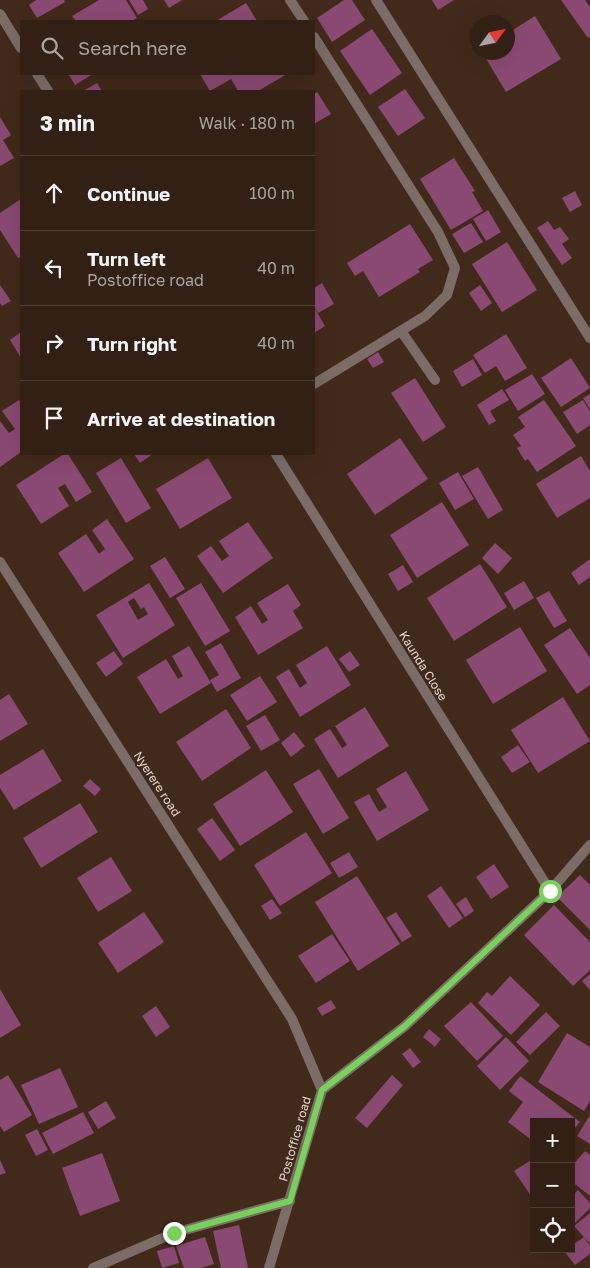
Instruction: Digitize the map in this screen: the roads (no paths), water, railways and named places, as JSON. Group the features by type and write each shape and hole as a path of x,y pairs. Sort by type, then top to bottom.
{"street":[{"path":"290,0 303,20"},
{"path":"376,0 590,338"},
{"path":"0,14 20,46"},
{"path":"315,39 438,232 455,268 447,295 425,316 315,383"},
{"path":"38,75 47,90"},
{"path":"401,331 435,380"},
{"name":"Kaunda Close","path":"277,455 550,891"},
{"name":"Nyerere road","path":"0,562 292,1018"},
{"path":"322,1090 405,1026 550,891 590,845"},
{"name":"Postoffice road","path":"269,1268 322,1090 292,1018"},
{"path":"93,1268 174,1233 290,1201"}]}
